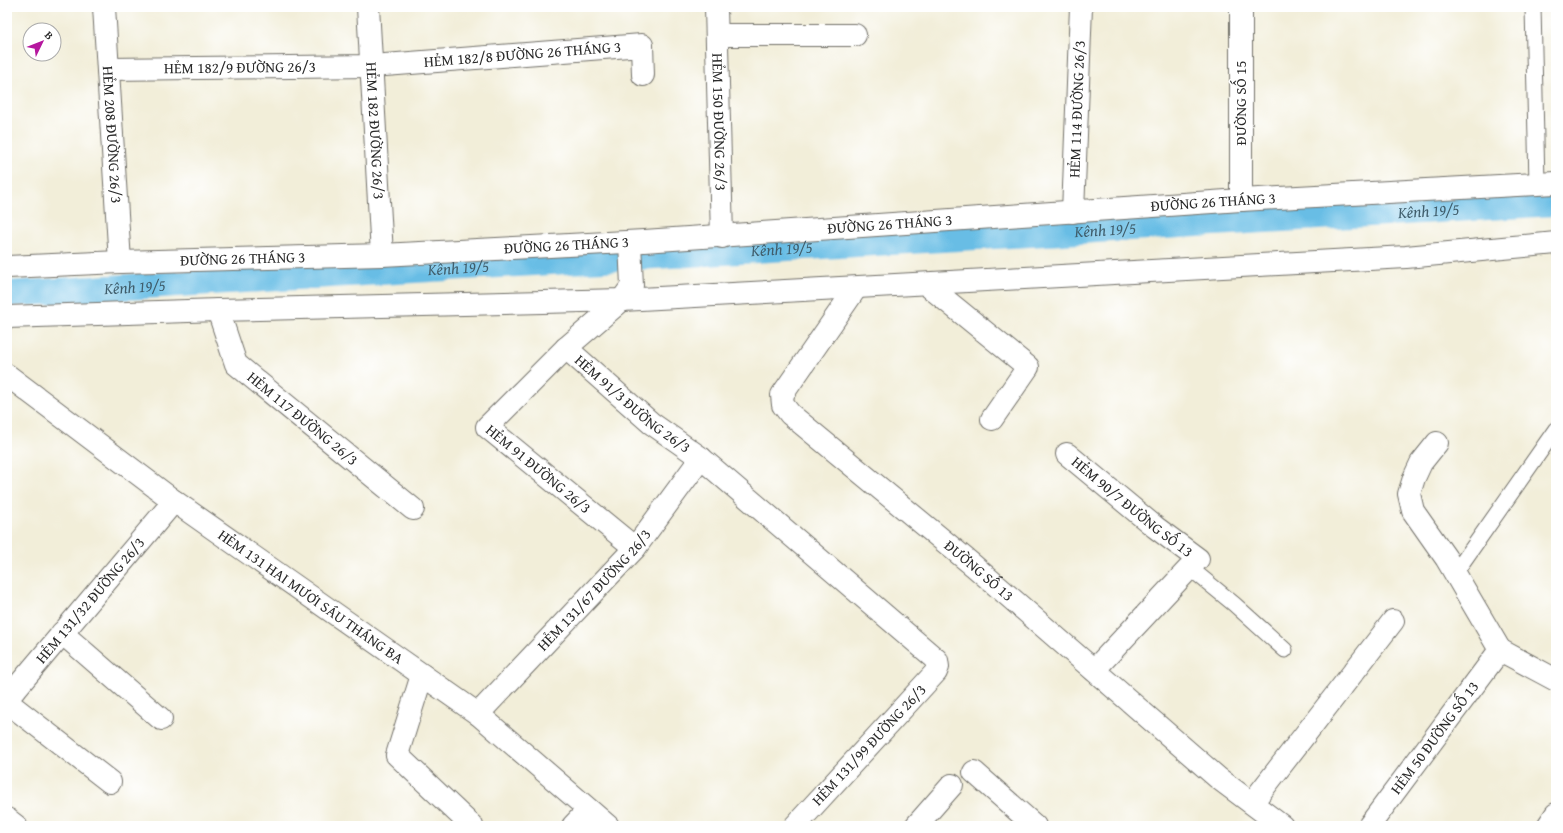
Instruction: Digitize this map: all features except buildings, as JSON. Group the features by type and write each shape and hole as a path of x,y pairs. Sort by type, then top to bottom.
{"street":[{"name":"HẺM 208 ĐƯỜNG 26/3","path":"104,7 120,262"},
{"name":"HẺM 182 ĐƯỜNG 26/3","path":"368,7 382,256"},
{"name":"HẺM 150 ĐƯỜNG 26/3","path":"716,7 722,237"},
{"name":"HẺM 114 ĐƯỜNG 26/3","path":"1072,212 1081,7"},
{"name":"ĐƯỜNG SỐ 15","path":"1241,7 1241,200"},
{"path":"717,35 855,35"},
{"name":"HẺM 182/8 ĐƯỜNG 26 THÁNG 3","path":"372,66 642,45 643,75"},
{"name":"HẺM 182/9 ĐƯỜNG 26/3","path":"108,69 372,66"},
{"name":"ĐƯỜNG 26 THÁNG 3","path":"7,267 120,262 630,248 722,237 1241,200 1547,183"},
{"path":"7,317 627,293 856,288 1406,258 1556,243"},
{"path":"627,293 630,248"},
{"path":"926,284 1028,367 992,419"},
{"name":"ĐƯỜNG SỐ 13","path":"856,288 782,394 783,405 790,414 974,566 1218,778 1282,826"},
{"name":"HẺM 91 ĐƯỜNG 26/3","path":"627,293 566,348 487,427 635,548"},
{"name":"HẺM 117 ĐƯỜNG 26/3","path":"218,310 236,364 413,509"},
{"name":"HẺM 91/3 ĐƯỜNG 26/3","path":"566,348 651,423 701,458 937,660"},
{"name":"HẺM 131 HAI MƯƠI SÁU THÁNG BA","path":"7,375 174,501 478,714 608,826"},
{"path":"1437,443 1420,463 1409,494 1413,511 1455,573 1500,650 1556,680"},
{"name":"HẺM 90/7 ĐƯỜNG SỐ 13","path":"1067,454 1149,522 1194,564"},
{"name":"HẺM 131/67 ĐƯỜNG 26/3","path":"478,714 635,548 701,458"},
{"name":"HẺM 131/32 ĐƯỜNG 26/3","path":"7,699 174,501"},
{"path":"1094,670 1194,564"},
{"path":"1252,803 1393,621"},
{"path":"62,633 161,719"},
{"name":"HẺM 50 ĐƯỜNG SỐ 13","path":"1369,826 1500,650"},
{"name":"HẺM 131/99 ĐƯỜNG 26/3","path":"794,826 936,672 938,667 937,660"},
{"path":"422,675 397,755 472,826"},
{"path":"7,702 110,782"},
{"path":"974,772 1035,826"},
{"path":"916,826 952,785"},
{"path":"573,826 588,810"},
{"path":"1548,826 1556,814"},
{"path":"7,819 16,826"}],"lane":[{"path":"1533,7 1547,183"},
{"path":"1455,573 1556,429"},
{"path":"1194,564 1234,604 1285,650"}],"waterway":[{"name":"Kênh 19/5","path":"7,294 1556,203"}]}
